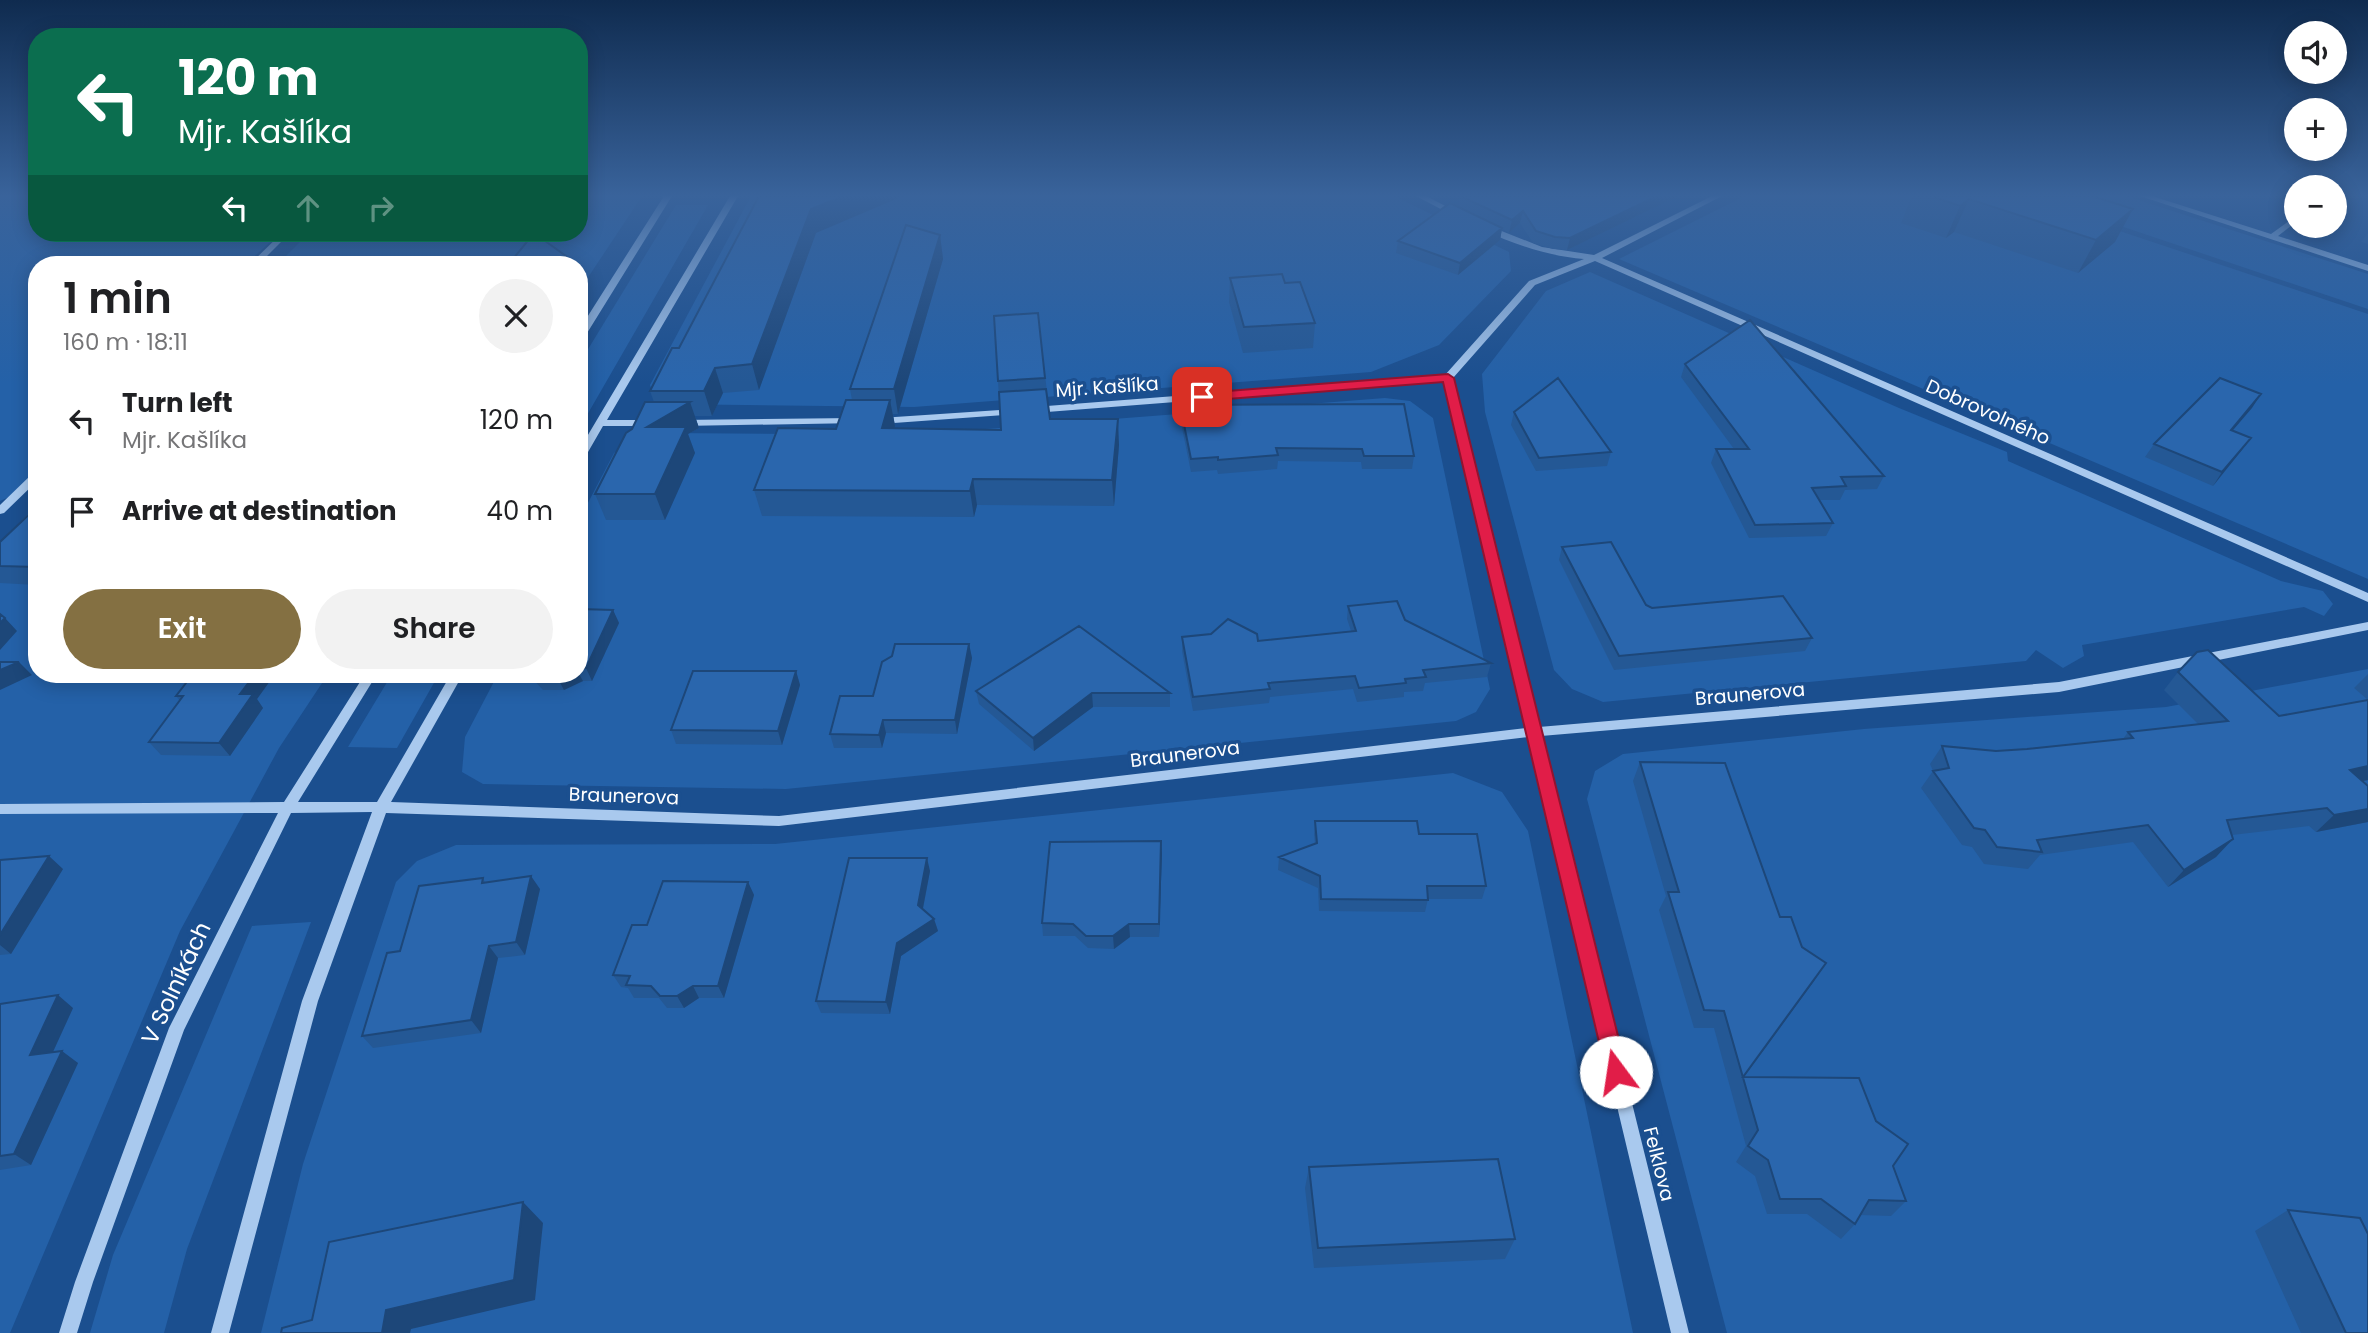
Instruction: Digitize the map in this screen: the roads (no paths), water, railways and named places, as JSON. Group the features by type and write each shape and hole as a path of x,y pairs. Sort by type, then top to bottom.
{"street":[{"path":"588,324 629,258"},
{"path":"588,444 697,258"},
{"path":"1448,378 1532,283 1594,258"},
{"name":"Dobrovolného","path":"1595,258 2368,598"},
{"path":"2338,258 2368,268"},
{"name":"Mjr. Kašlíka","path":"874,421 1448,378"},
{"name":"Felklova","path":"1448,378 1681,1333"},
{"path":"668,423 861,421"},
{"path":"600,424 655,423"},
{"path":"0,511 28,484"},
{"name":"Braunerova","path":"0,809 286,810 382,807 779,821 1533,732 2059,687 2368,626"},
{"name":"V Solníkách","path":"68,1333 88,1269 177,1028 286,810 364,683"},
{"path":"220,1333 310,1001 382,807 452,683"}]}
